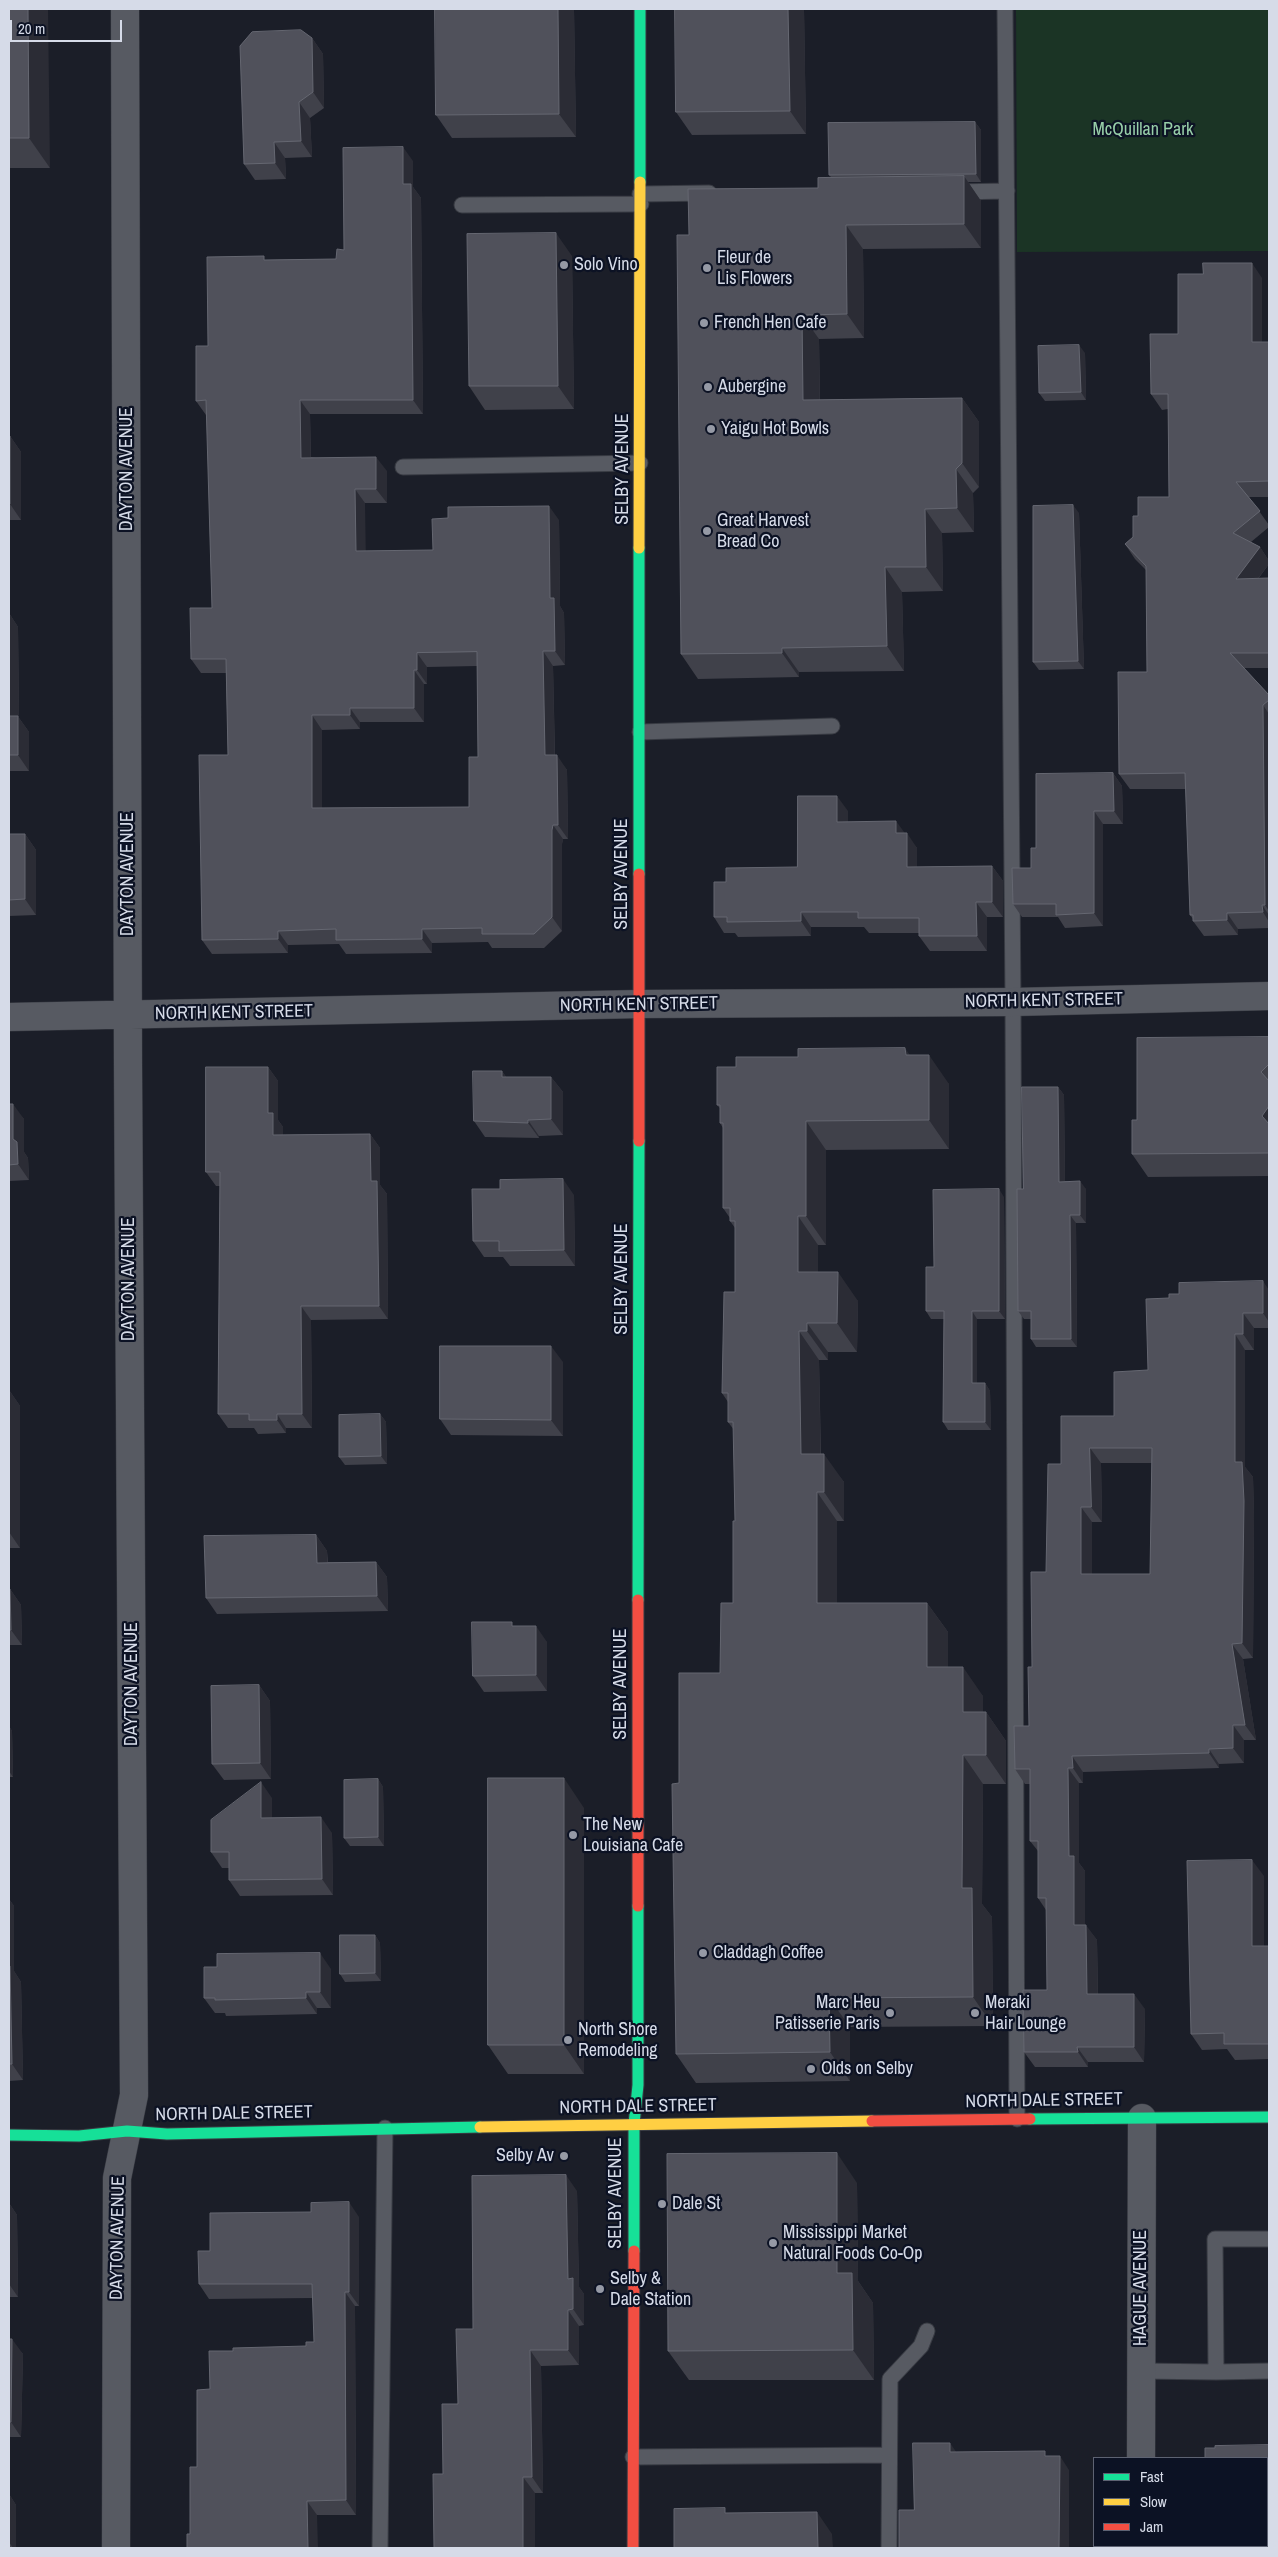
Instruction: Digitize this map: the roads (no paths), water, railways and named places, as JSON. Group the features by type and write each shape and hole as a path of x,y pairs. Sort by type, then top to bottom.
{"street":[{"name":"DAYTON AVENUE","path":"116,2548 117,2178 134,2095 125,9"},
{"name":"SELBY AVENUE","path":"633,2548 634,2124 638,2085 640,9"},
{"name":"NORTH KENT STREET","path":"9,1017 640,1004 1013,1002 1269,996"},
{"name":"NORTH DALE STREET","path":"9,2135 79,2136 126,2131 167,2134 634,2124 1269,2117"},
{"name":"HAGUE AVENUE","path":"1141,2457 1142,2118"}],"lane":[{"path":"1005,9 1013,1002 1017,2119"},
{"path":"937,192 1007,191"},
{"path":"462,206 641,199 720,193"},
{"path":"403,466 640,464"},
{"path":"640,732 832,726"},
{"path":"380,2548 385,2128"},
{"path":"1216,2372 1215,2239 1269,2239"},
{"path":"889,2548 888,2455 890,2379 921,2346 927,2331"},
{"path":"1141,2371 1269,2371"},
{"path":"633,2457 888,2455"}],"place":[{"name":"Solo Vino","path":"564,265"},
{"name":"Fleur de Lis Flowers","path":"707,268"},
{"name":"French Hen Cafe","path":"704,323"},
{"name":"Aubergine","path":"708,387"},
{"name":"Yaigu Hot Bowls","path":"711,429"},
{"name":"Great Harvest Bread Co","path":"707,531"},
{"name":"The New Louisiana Cafe","path":"573,1835"},
{"name":"Claddagh Coffee","path":"703,1953"},
{"name":"Marc Heu Patisserie Paris","path":"890,2013"},
{"name":"Meraki Hair Lounge","path":"975,2013"},
{"name":"North Shore Remodeling","path":"568,2040"},
{"name":"Olds on Selby","path":"811,2069"},
{"name":"Selby Av","path":"564,2156"},
{"name":"Dale St","path":"662,2204"},
{"name":"Mississippi Market Natural Foods Co-Op","path":"773,2243"},
{"name":"Selby & Dale Station","path":"600,2289"}],"park label":[{"name":"McQuillan Park","path":"1143,130"}]}
